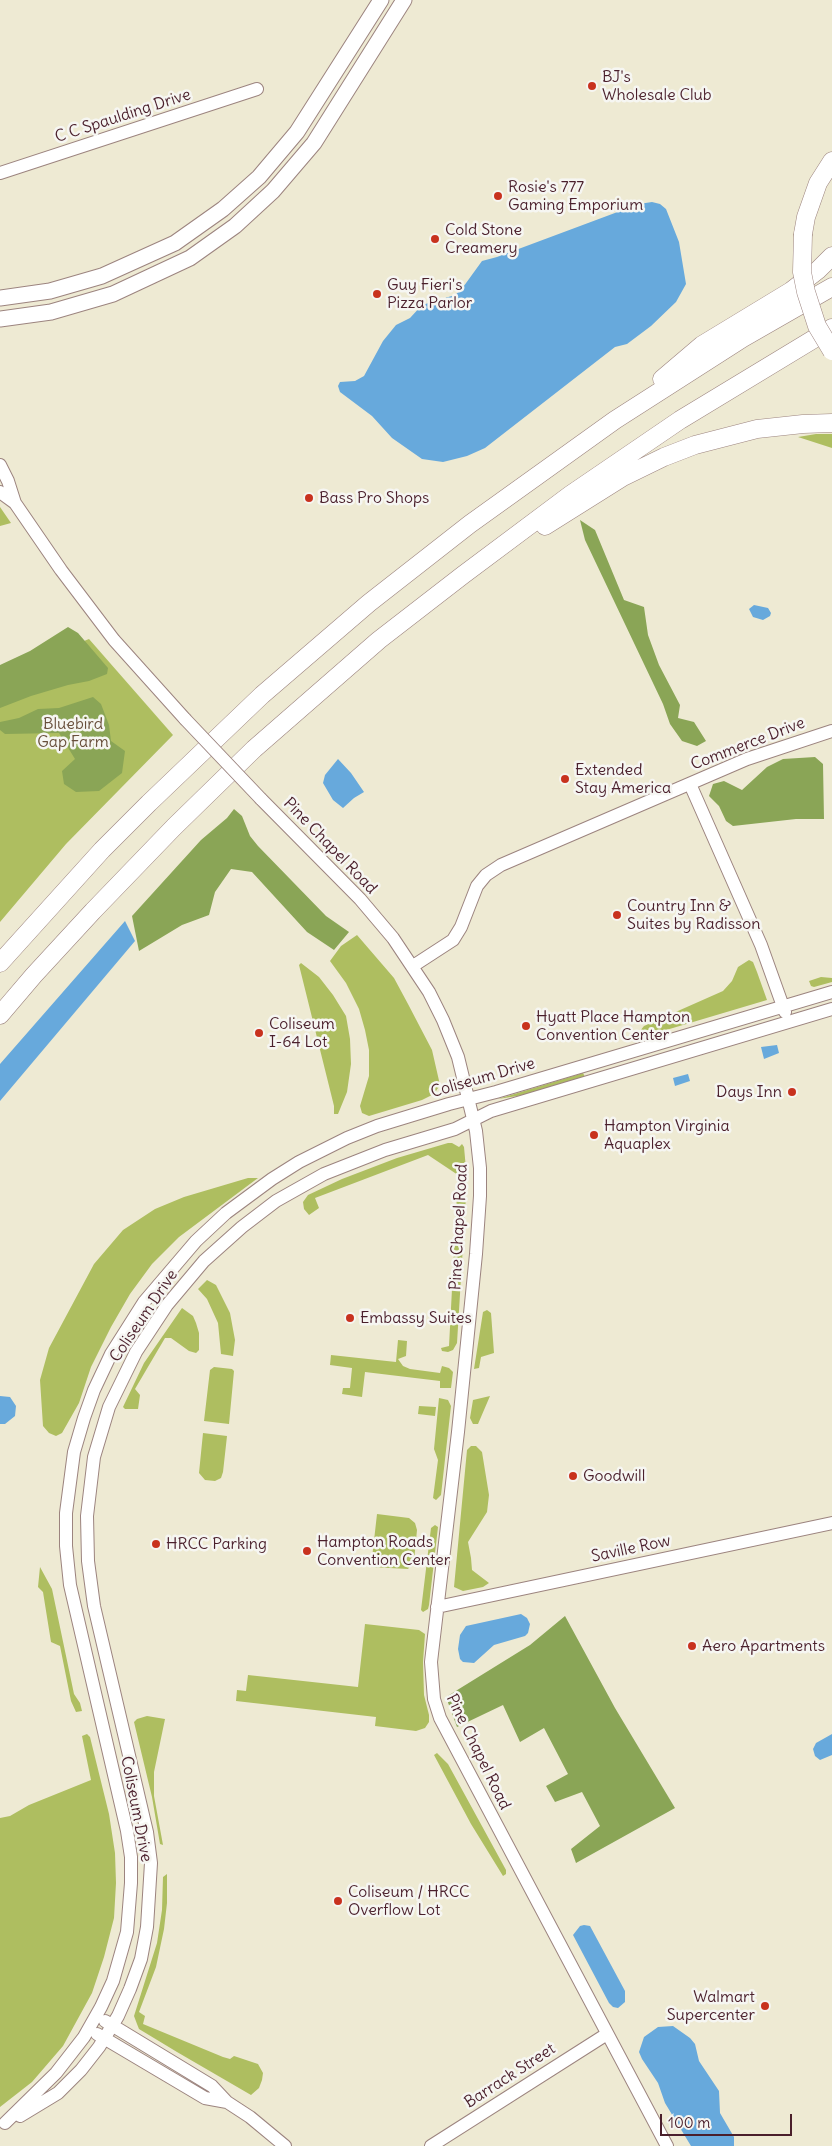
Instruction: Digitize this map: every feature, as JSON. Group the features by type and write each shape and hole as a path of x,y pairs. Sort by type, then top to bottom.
{"highway":[{"path":"832,161 818,183 806,218 803,234 802,272 817,326 832,352"},
{"path":"614,420 702,344 791,291 818,270 832,256"},
{"path":"0,963 83,871 149,802 262,695 362,609 455,536 614,420 743,338 832,287"},
{"path":"0,1015 93,911 174,827 254,749 379,640 462,574 570,495 680,420 832,328"},
{"path":"462,574 623,477 664,457 695,445 757,429 832,423"}],"main road":[{"path":"0,298 50,291 102,276 175,243 223,209 259,177 297,132 381,0"},
{"path":"0,319 51,312 113,294 190,258 235,226 273,191 314,143 404,0"}],"street":[{"name":"C C Spaulding Drive","path":"0,173 257,89"},
{"name":"Pine Chapel Road","path":"0,465 8,481 14,503"},
{"name":"Pine Chapel Road","path":"0,492 14,503 89,608 138,668 261,799 360,899 388,932 412,966 443,1020 458,1057 473,1120 480,1168 478,1230 431,1681 434,1699 440,1718 667,2146"},
{"name":"Commerce Drive","path":"412,966 453,940 461,927 477,886 493,870 756,756 832,731"},
{"path":"690,784 761,945 788,1022"},
{"name":"Coliseum Drive","path":"3,2125 56,2073 89,2029 113,1981 121,1958 130,1912 132,1868 127,1831 78,1626 67,1565 66,1513 69,1481 79,1437 94,1390 111,1354 154,1289 203,1234 239,1203 300,1162 347,1138 377,1126 832,992"},
{"name":"Coliseum Drive","path":"3,2125 37,2107 58,2093 81,2070 112,2026 130,1989 140,1959 149,1911 151,1863 147,1832 108,1669 89,1577 87,1525 89,1484 94,1457 109,1407 136,1352 168,1305 204,1262 254,1217 288,1194 324,1174 385,1150 450,1130 491,1111 832,1009"},
{"name":"Saville Row","path":"438,1607 832,1523"},
{"path":"96,2016 212,2086 227,2102 250,2117 285,2146"},
{"path":"89,2029 205,2098 227,2102"},
{"name":"Barrack Street","path":"431,2146 607,2034"}],"green space":[{"path":"832,434 832,448 798,437"},
{"path":"0,507 11,523 0,526"},
{"path":"580,520 595,530 624,600 644,607 648,635 659,665 680,705 678,718 694,722 706,741 697,746 682,741 670,724 663,704 585,540"},
{"path":"68,627 78,633 108,668 107,674 89,681 31,696 0,708 0,665 30,651"},
{"name":"Bluebird Gap Farm","path":"89,639 173,735 66,844 0,922 0,675"},
{"path":"93,697 101,704 109,725 111,741 125,751 122,773 99,791 76,792 64,784 62,771 75,759 59,733 5,734 0,730 0,722 19,718 38,709 59,708"},
{"path":"815,757 823,764 824,819 796,819 733,826 726,821 719,806 709,796 713,784 724,781 742,790 767,767 783,759"},
{"path":"234,809 242,816 250,836 258,846 326,916 349,932 334,950 307,932 252,872 231,869 215,892 209,915 182,925 139,951 132,916 201,840 227,818"},
{"path":"357,935 394,978 432,1050 440,1085 434,1094 422,1100 369,1116 362,1113 360,1106 369,1076 369,1050 365,1030 359,1009 346,983 330,961 341,946"},
{"path":"749,960 753,962 767,1000 646,1036 641,1035 640,1031 644,1026 723,991 732,981 738,967"},
{"path":"301,963 319,977 346,1016 350,1039 351,1064 347,1092 338,1114 334,1114 334,1106 299,965"},
{"path":"821,977 832,978 832,982 814,987 811,986 809,981"},
{"path":"583,1073 585,1077 530,1094 498,1099"},
{"path":"448,1143 459,1147 462,1144 464,1147 467,1180 457,1343 453,1350 448,1352 442,1351 441,1348 449,1346 458,1175 428,1155 315,1198 319,1208 309,1215 304,1209 303,1202 308,1195 342,1179 397,1158"},
{"path":"248,1178 258,1178 179,1237 152,1264 130,1294 111,1327 91,1367 79,1403 62,1433 56,1436 49,1433 43,1426 40,1380 49,1348 94,1264 123,1230 155,1209 184,1197"},
{"path":"207,1280 216,1285 230,1313 235,1340 233,1356 221,1354 218,1323 207,1299 198,1289"},
{"path":"182,1308 193,1316 196,1323 199,1333 199,1350 196,1353 189,1351 171,1338 165,1338 135,1389 140,1395 138,1409 125,1409 123,1407 144,1363"},
{"path":"487,1310 491,1313 494,1353 481,1357 479,1368 474,1369 483,1312"},
{"path":"398,1340 407,1341 406,1356 398,1359 403,1366 410,1369 440,1373 442,1366 449,1368 453,1372 451,1388 440,1388 440,1381 365,1372 362,1397 342,1394 343,1388 350,1388 352,1368 330,1365 331,1355 396,1362"},
{"path":"214,1367 232,1369 234,1371 229,1424 204,1421 210,1370"},
{"path":"490,1396 478,1424 473,1424 470,1418 473,1400"},
{"path":"439,1398 448,1400 451,1406 441,1495 436,1500 433,1498 438,1460 434,1449"},
{"path":"419,1406 436,1407 435,1416 418,1414"},
{"path":"203,1433 227,1436 223,1472 221,1478 215,1481 205,1480 199,1473"},
{"path":"471,1446 476,1446 482,1452 489,1495 487,1512 468,1542 472,1570 489,1583 483,1587 463,1591 454,1587 467,1450"},
{"path":"377,1514 409,1518 415,1523 417,1530 414,1561 408,1569 371,1567"},
{"path":"435,1525 438,1527 429,1605 428,1609 423,1612 421,1610 431,1528"},
{"path":"40,1567 52,1589 74,1694 80,1703 82,1711 76,1712 71,1701 60,1646 51,1642 43,1592 38,1587"},
{"path":"565,1616 615,1708 675,1808 576,1863 571,1849 600,1826 582,1792 555,1802 546,1786 568,1774 544,1728 520,1742 503,1705 457,1727 446,1697 530,1645"},
{"path":"365,1624 419,1630 425,1634 423,1662 424,1695 429,1722 425,1728 416,1731 375,1726 376,1717 236,1701 237,1690 246,1691 248,1675 358,1687"},
{"path":"147,1716 165,1719 154,1772 154,1796 163,1845 160,1844 152,1797 134,1722"},
{"path":"87,1734 90,1737 109,1814 115,1853 114,1918 92,1993 63,2046 32,2082 0,2107 0,1818 10,1816 29,1805 91,1780 82,1736"},
{"path":"437,1753 448,1764 506,1870 506,1874 503,1876 471,1824 434,1755"},
{"path":"167,1874 167,1903 164,1929 156,1967 139,2012 145,2016 143,2024 223,2057 230,2059 234,2056 258,2064 263,2073 262,2080 259,2088 251,2095 139,2029 137,2024 134,2016 157,1943 162,1910 163,1877"}],"water":[{"path":"652,202 660,204 666,209 679,242 686,284 676,302 651,326 627,344 615,347 485,448 467,456 443,462 422,459 392,438 372,416 340,392 338,386 340,382 355,381 364,376 383,341 396,325 410,318 422,305 455,295 461,290 482,261 639,204"},
{"path":"754,605 768,608 771,613 770,616 763,620 753,617 749,609"},
{"path":"338,759 351,773 364,792 343,808 333,800 323,783 325,775"},
{"path":"125,921 135,941 0,1101 0,1064"},
{"path":"777,1045 779,1053 764,1059 761,1047"},
{"path":"688,1074 690,1081 675,1086 673,1078"},
{"path":"0,1396 10,1397 16,1406 15,1416 5,1424 0,1424"},
{"path":"521,1614 527,1618 530,1624 528,1633 525,1636 494,1645 474,1663 463,1662 460,1659 458,1649 460,1635 466,1626"},
{"path":"832,1734 832,1755 820,1760 815,1756 813,1749 816,1743"},
{"path":"580,1926 590,1926 625,1991 625,2002 618,2008 613,2007 609,2003 573,1935"},
{"path":"673,2026 695,2044 699,2061 719,2091 720,2113 734,2137 734,2146 691,2146 665,2103 658,2083 642,2059 639,2052 644,2037 658,2027"}],"place":[{"name":"BJ's Wholesale Club","path":"592,86"},
{"name":"Rosie's 777 Gaming Emporium","path":"498,196"},
{"name":"Cold Stone Creamery","path":"435,239"},
{"name":"Guy Fieri's Pizza Parlor","path":"377,294"},
{"name":"Bass Pro Shops","path":"309,498"},
{"name":"Extended Stay America","path":"565,779"},
{"name":"Country Inn & Suites by Radisson","path":"617,915"},
{"name":"Hyatt Place Hampton Convention Center","path":"526,1026"},
{"name":"Coliseum I-64 Lot","path":"259,1033"},
{"name":"Days Inn","path":"792,1092"},
{"name":"Hampton Virginia Aquaplex","path":"594,1135"},
{"name":"Embassy Suites","path":"350,1318"},
{"name":"Goodwill","path":"573,1476"},
{"name":"HRCC Parking","path":"156,1544"},
{"name":"Hampton Roads Convention Center","path":"307,1551"},
{"name":"Aero Apartments","path":"692,1646"},
{"name":"Coliseum / HRCC Overflow Lot","path":"338,1901"},
{"name":"Walmart Supercenter","path":"765,2006"}]}
